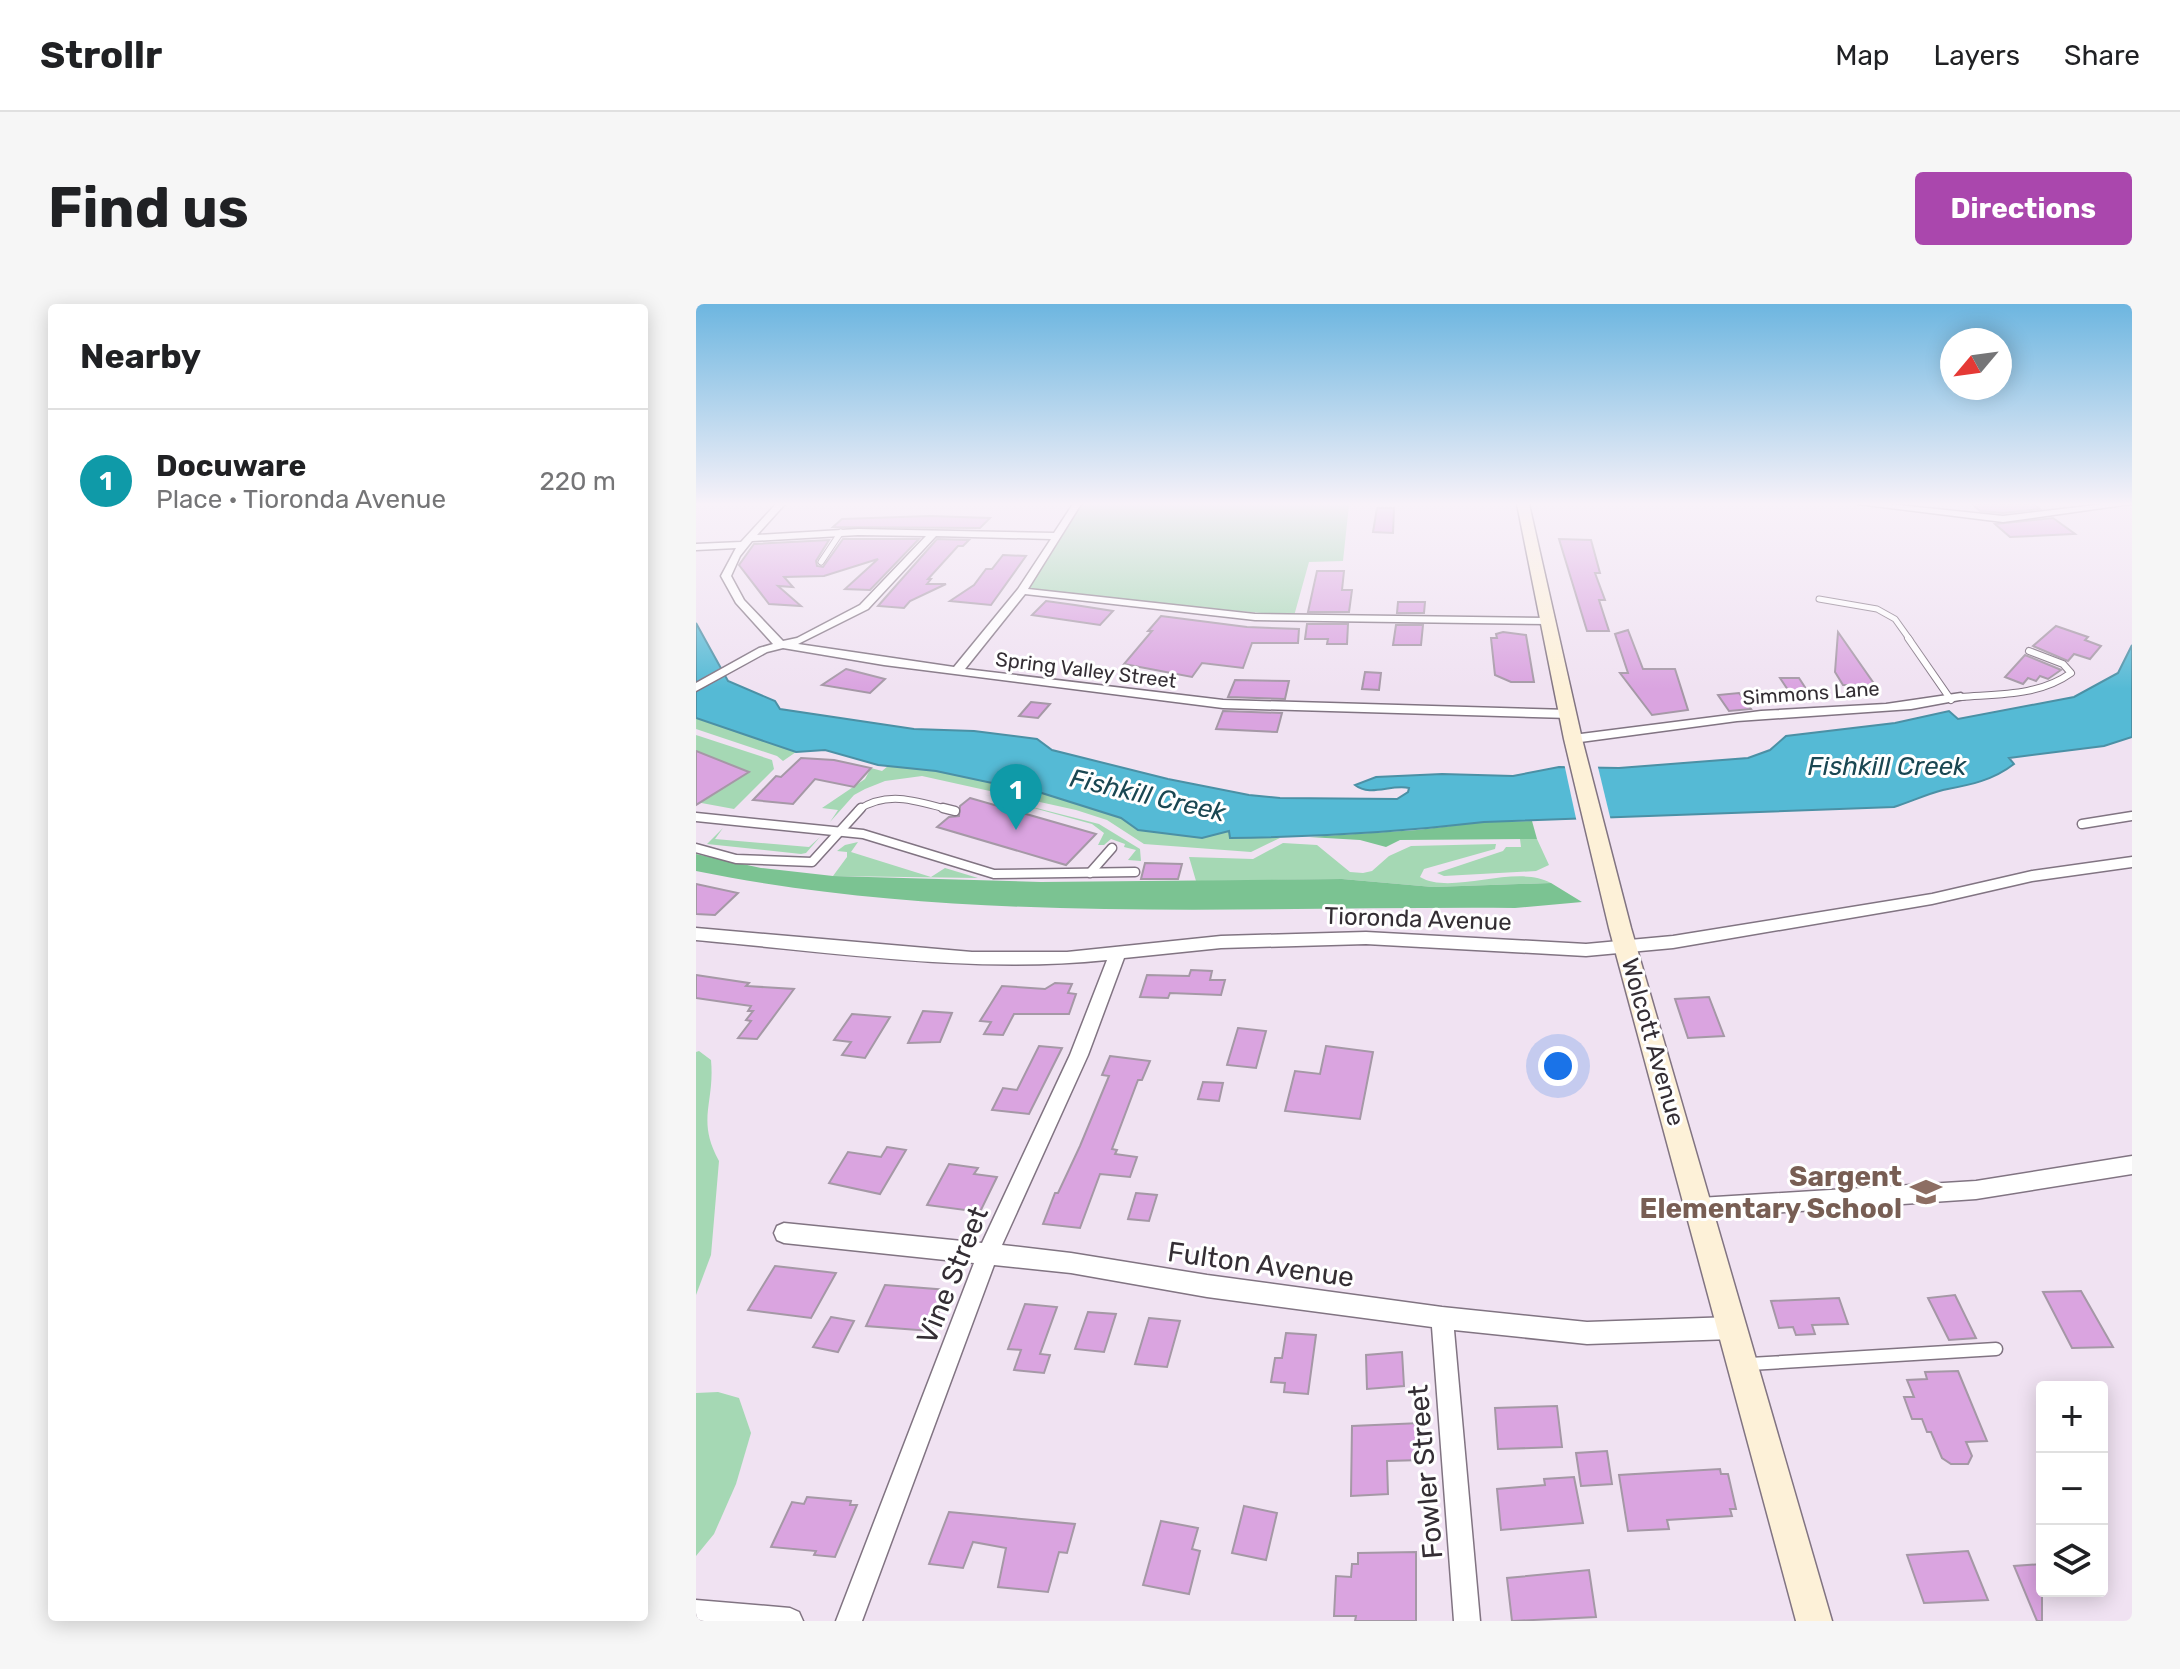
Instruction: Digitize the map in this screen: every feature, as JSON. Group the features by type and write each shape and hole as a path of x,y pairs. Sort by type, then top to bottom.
{"main road":[{"name":"Wolcott Avenue","path":"1537,565 1574,743 1608,883 1814,1621"}],"street":[{"path":"729,565 726,576 746,609 779,644"},
{"path":"696,688 779,644 801,640 864,607 903,565"},
{"path":"957,671 1022,591 1038,565"},
{"path":"1022,591 1255,617 1550,621"},
{"name":"Spring Valley Street","path":"779,644 957,671 1223,704 1569,714"},
{"name":"Simmons Lane","path":"1574,743 1763,714 1903,708 1956,699"},
{"name":"Tioronda Avenue","path":"696,934 972,958 1067,958 1221,942 1366,938 1579,949 1623,937 1673,942 1902,904 2032,876 2132,862"},
{"name":"Vine Street","path":"849,1621 988,1254 1079,1055 1117,955"},
{"path":"1699,1208 1976,1190 2132,1165"},
{"name":"Fulton Avenue","path":"784,1233 1071,1263 1207,1286 1442,1318 1587,1333 1732,1328"},
{"name":"Fowler Street","path":"1442,1318 1467,1621"},
{"path":"696,1613 790,1621"}],"lane":[{"path":"1819,599 1877,609 1895,619 1956,699"},
{"name":"Simmons Lane","path":"1956,699 2052,685 2071,673 2070,669 2029,651"},
{"path":"696,848 736,859 812,862 861,806 883,796 915,799 955,811"},
{"path":"2082,824 2132,816"},
{"path":"696,817 864,834 994,874 1135,872"},
{"path":"1090,873 1112,848"},
{"path":"1742,1365 1996,1349"}],"green space":[{"path":"1038,565 1308,565 1294,616 1022,591"},
{"path":"696,718 796,752 783,761 777,756 696,729"},
{"path":"696,735 772,760 774,769 734,809 696,802 727,786 721,782 741,769 696,751"},
{"path":"888,766 936,771 992,783 1007,782 1121,818 1138,830 1202,838 1230,831 1231,838 1280,838 1251,852 1144,844 1107,820 1076,810 922,776 885,781 865,789 854,795 830,822 838,810 822,808 865,779 871,768 882,771"},
{"path":"982,794 1099,824 1140,849 1141,861 1128,860 1136,850 1124,847 1125,844 1111,839 1104,845 1098,845 1104,833 1092,824"},
{"path":"1532,821 1537,839 1400,840 1386,847 1360,840 1309,837 1484,822"},
{"path":"723,828 715,839 809,847 820,837 806,853 801,854 707,844"},
{"path":"1520,839 1537,839 1549,865 1536,871 1444,876 1437,873 1503,851 1506,847 1521,847"},
{"path":"858,842 851,852 931,877 945,868 978,878 833,876 847,857 847,852 837,851"},
{"path":"1283,843 1317,845 1350,872 1363,873 1372,871 1389,856 1411,846 1496,844 1495,849 1424,869 1420,877 1449,883 1520,876 1551,883 1433,887 1342,879 1196,881 1189,857 1253,859"},
{"path":"696,854 761,868 833,876 1041,882 1342,879 1433,887 1551,883 1582,902 1515,908 1207,910 1000,906 796,888 696,871"},
{"path":"696,1052 711,1060 707,1122 719,1161 711,1255 696,1295"},
{"path":"718,1392 739,1398 751,1433 736,1484 714,1534 696,1556 696,1393"}],"water":[{"name":"Fishkill Creek","path":"696,623 728,681 775,701 780,709 914,729 974,731 1037,739 1052,750 1168,779 1280,798 1397,799 1408,792 1409,788 1367,790 1355,785 1376,777 1442,774 1513,776 1559,767 1619,768 1748,758 1770,750 1786,736 1895,723 1949,711 1958,719 2074,697 2118,673 2132,645 2132,737 2104,746 2009,758 2014,764 1989,778 1894,807 1484,822 1294,836 1230,838 1229,831 1202,838 1138,830 1121,818 1007,782 992,783 936,771 878,765 825,750 796,752 696,718"}],"pier":[{"path":"1564,763 1597,763 1611,821 1577,823"}],"building":[{"path":"739,565 817,565 857,565 824,576 784,577 793,587 778,586 801,606 769,604"},
{"path":"871,565 894,565 870,590 845,589"},
{"path":"914,565 940,565 927,584 946,584 910,601 904,608 878,606"},
{"path":"995,565 1019,565 991,605 950,601 974,585 986,569"},
{"path":"1567,565 1598,565 1600,573 1595,573 1605,600 1599,600 1609,631 1587,631"},
{"path":"1317,571 1344,571 1342,590 1352,590 1349,612 1308,612"},
{"path":"1046,601 1113,611 1100,625 1032,615"},
{"path":"1398,602 1425,602 1424,613 1397,613"},
{"path":"1161,616 1247,627 1299,629 1298,643 1252,643 1243,668 1202,663 1192,677 1124,664"},
{"path":"1307,624 1348,624 1347,644 1327,644 1328,639 1305,639"},
{"path":"1396,625 1423,625 1421,645 1393,645"},
{"path":"2056,626 2088,637 2085,640 2101,646 2090,659 2074,654 2068,661 2033,646"},
{"path":"1628,630 1643,669 1675,669 1688,710 1652,715 1620,673 1628,673 1615,634"},
{"path":"1838,632 1875,685 1843,685 1835,672"},
{"path":"1496,634 1526,635 1534,682 1511,682 1495,675 1491,638 1497,638"},
{"path":"2025,655 2061,670 2048,679 2040,676 2036,681 2028,678 2023,684 2005,677"},
{"path":"846,669 885,679 870,693 822,685"},
{"path":"1365,672 1381,673 1379,690 1362,689"},
{"path":"1780,678 1799,678 1812,698 1794,699"},
{"path":"1235,680 1289,681 1285,699 1228,697"},
{"path":"1739,693 1751,709 1729,711 1718,695"},
{"path":"1031,702 1050,704 1038,718 1019,716"},
{"path":"1223,711 1282,713 1277,732 1216,729"},
{"path":"696,751 749,772 696,805"},
{"path":"801,758 834,760 871,768 854,787 815,779 793,804 753,800 776,776 781,777"},
{"path":"970,798 1096,834 1066,865 937,827 949,817 959,816 960,806"},
{"path":"1145,863 1182,864 1178,879 1141,879"},
{"path":"696,884 738,893 715,915 696,914"},
{"path":"1191,970 1212,971 1210,980 1225,980 1221,995 1170,993 1168,998 1140,997 1147,975 1189,976"},
{"path":"696,975 749,983 746,986 794,989 757,1039 738,1038 751,1021 746,1020 753,1011 748,1011 751,1006 696,998"},
{"path":"1055,983 1072,984 1068,993 1076,994 1069,1014 1014,1014 1003,1035 984,1034 991,1022 980,1021 1002,986 1045,989"},
{"path":"1709,997 1724,1036 1688,1038 1675,999"},
{"path":"923,1011 952,1013 940,1042 908,1043"},
{"path":"852,1014 890,1017 865,1058 842,1055 851,1042 834,1040"},
{"path":"1238,1028 1266,1031 1256,1068 1227,1065"},
{"path":"1039,1046 1062,1048 1029,1114 992,1110 1003,1088 1017,1090"},
{"path":"1326,1046 1373,1052 1360,1119 1285,1111 1295,1071 1320,1074"},
{"path":"1110,1056 1150,1061 1142,1080 1138,1080 1112,1149 1117,1150 1115,1154 1137,1157 1130,1177 1100,1174 1080,1228 1043,1224 1109,1076 1102,1075"},
{"path":"1203,1082 1223,1083 1219,1101 1198,1099"},
{"path":"887,1147 906,1150 880,1194 829,1183 848,1152 881,1157"},
{"path":"949,1164 978,1168 974,1174 997,1177 980,1212 927,1205"},
{"path":"1136,1193 1157,1195 1149,1221 1128,1219"},
{"path":"775,1266 836,1273 811,1318 748,1310"},
{"path":"885,1285 948,1290 931,1331 866,1326"},
{"path":"2081,1291 2113,1347 2072,1348 2043,1292"},
{"path":"1955,1295 1976,1338 1949,1340 1928,1298"},
{"path":"1839,1298 1848,1324 1812,1325 1815,1334 1796,1335 1793,1327 1779,1328 1771,1301"},
{"path":"1025,1304 1057,1307 1040,1354 1050,1355 1044,1373 1014,1370 1021,1350 1008,1349"},
{"path":"1088,1312 1116,1314 1104,1352 1075,1349"},
{"path":"831,1317 854,1321 838,1352 813,1347"},
{"path":"1149,1318 1180,1321 1167,1367 1135,1364"},
{"path":"1286,1333 1316,1335 1308,1394 1284,1392 1285,1383 1271,1382 1275,1358 1282,1358"},
{"path":"1402,1352 1404,1386 1367,1389 1366,1355"},
{"path":"1958,1371 1987,1441 1966,1442 1972,1456 1968,1464 1951,1464 1942,1458 1922,1419 1912,1419 1904,1397 1914,1397 1907,1380 1927,1379 1925,1372"},
{"path":"1557,1406 1562,1447 1498,1449 1495,1408"},
{"path":"1421,1423 1422,1460 1387,1461 1388,1494 1351,1496 1352,1426"},
{"path":"1607,1451 1612,1484 1581,1486 1576,1453"},
{"path":"1720,1469 1721,1474 1728,1474 1736,1509 1730,1509 1732,1516 1667,1520 1669,1529 1628,1531 1619,1475"},
{"path":"1574,1477 1583,1523 1501,1530 1497,1489 1545,1485 1544,1479"},
{"path":"807,1497 851,1501 850,1505 857,1505 835,1557 814,1555 816,1551 771,1547 792,1502 804,1504"},
{"path":"1244,1506 1277,1513 1266,1560 1232,1553"},
{"path":"949,1512 1075,1524 1067,1553 1059,1552 1048,1592 998,1587 1006,1548 973,1542 963,1568 929,1564"},
{"path":"1161,1521 1198,1528 1192,1549 1200,1551 1189,1594 1143,1585"},
{"path":"1968,1551 1988,1600 1924,1603 1907,1555"},
{"path":"1416,1552 1416,1621 1355,1621 1356,1616 1334,1616 1336,1576 1351,1577 1352,1564 1358,1564 1358,1553"},
{"path":"2036,1564 2036,1597 2042,1597 2042,1621 2037,1621 2014,1566"},
{"path":"1589,1570 1596,1617 1512,1621 1507,1578"}],"place":[{"name":"Docuware","path":"1016,830"},
{"name":"Sargent Elementary School","path":"1926,1192"}]}
